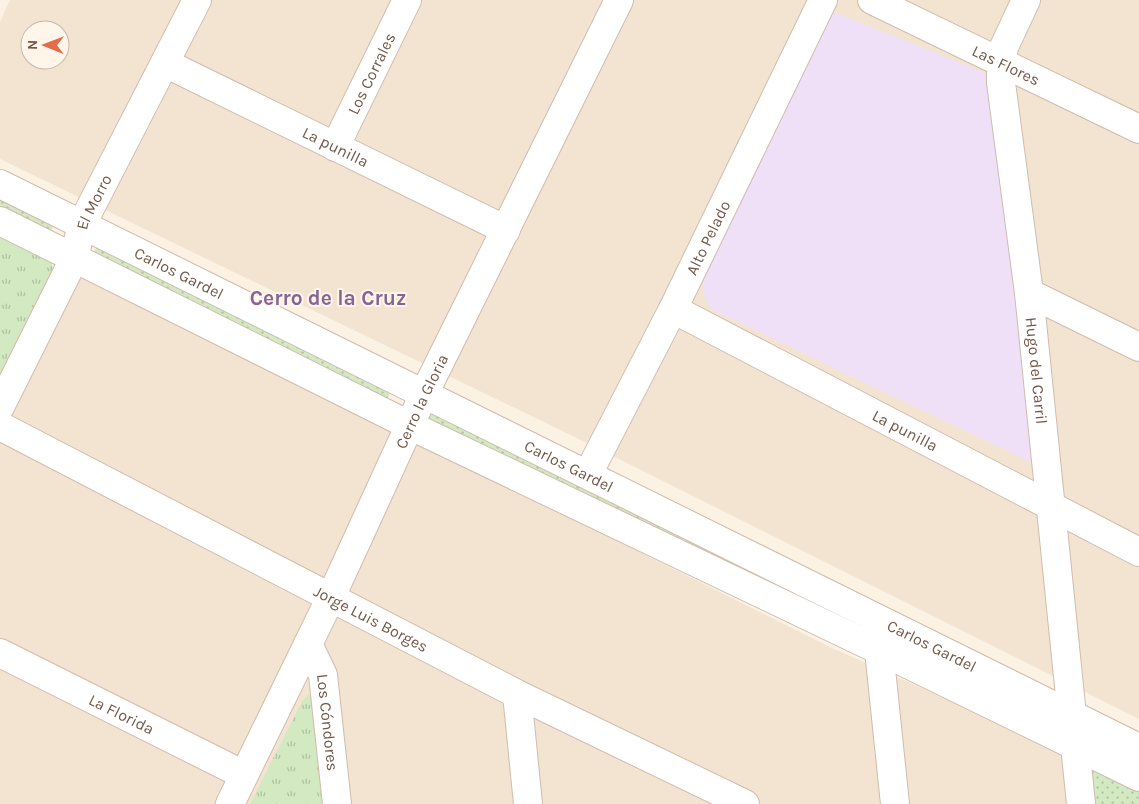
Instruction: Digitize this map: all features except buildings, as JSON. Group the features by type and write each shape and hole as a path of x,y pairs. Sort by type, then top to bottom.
{"street":[{"name":"El Morro","path":"0,407 74,258 82,224 197,0"},
{"name":"Los Corrales","path":"335,146 407,0"},
{"name":"Cerro la Gloria","path":"230,804 331,596 409,425 619,0"},
{"name":"Alto Pelado","path":"588,474 674,309 824,0"},
{"name":"Las Flores","path":"872,0 1139,129"},
{"name":"Hugo del Carril","path":"1026,0 1004,47 1001,63 1002,83 1029,293 1081,804"},
{"name":"La punilla","path":"165,63 506,230"},
{"name":"Carlos Gardel","path":"0,184 1139,748"},
{"name":"Carlos Gardel","path":"0,221 409,425 879,650 1139,778"},
{"path":"1029,293 1139,347"},
{"name":"La punilla","path":"674,309 1139,552"},
{"name":"Jorge Luis Borges","path":"0,426 331,596 706,795 746,804"},
{"name":"Los Cóndores","path":"308,644 323,676 336,804"},
{"path":"879,650 895,804"},
{"name":"La Florida","path":"0,653 244,775"},
{"path":"517,694 528,804"}],"shaded area":[{"path":"10,0 1139,0 1139,719 583,441 0,159 0,22"},
{"path":"834,12 993,76 1043,468 711,309 703,292 702,271"},
{"path":"78,276 399,432 832,648 1057,748 1073,766 1075,804 0,804 0,439"}],"green space":[{"path":"0,197 54,225 50,232 0,207"},
{"path":"0,232 50,256 54,272 0,377"},
{"path":"97,246 391,391 387,399 93,254"},
{"path":"428,409 1032,708 660,536 425,417"},
{"path":"309,694 317,694 333,804 250,804 299,707"},
{"path":"1100,765 1139,785 1139,804 1091,804 1089,770"}],"district":[{"name":"Cerro de la Cruz","path":"328,298"}]}
